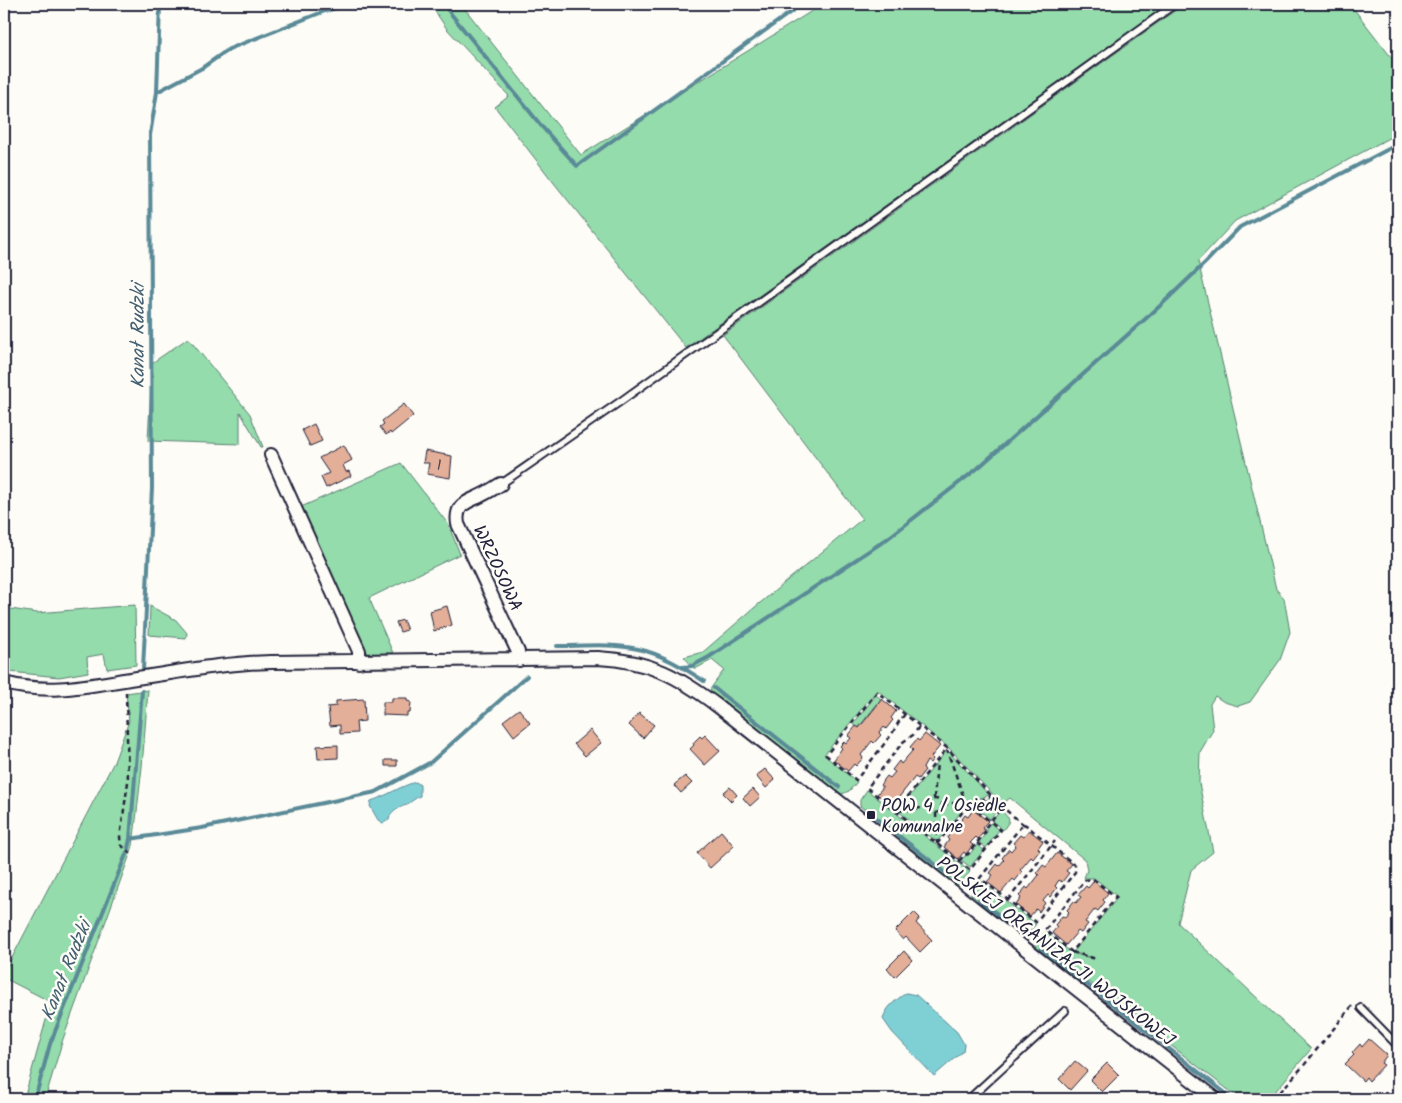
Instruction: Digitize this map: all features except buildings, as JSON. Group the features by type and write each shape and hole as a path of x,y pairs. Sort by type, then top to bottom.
{"street":[{"path":"271,456 359,652 359,662"},
{"name":"WRZOSOWA","path":"501,484 467,501 460,507 457,518 458,524 518,652 519,660"},
{"name":"POLSKIEJ ORGANIZACJI WOJSKOWEJ","path":"4,682 30,688 57,690 230,665 271,662 590,658 624,660 659,670 687,684 719,707 1216,1099"}],"lane":[{"path":"501,484 628,396 1175,4"},
{"path":"1361,1008 1398,1046"},
{"path":"969,1099 1065,1010"}],"path":[{"path":"125,680 128,782 120,837 121,845 132,854"},
{"path":"905,714 856,780 826,756 876,692 905,714 947,748 1002,806 1075,865 1075,872 1036,922 980,878 1023,824"},
{"path":"920,726 913,735 903,742 867,788 970,870 1002,830 965,801 947,748"},
{"path":"896,811 947,748"},
{"path":"928,807 927,805 934,798 937,760"},
{"path":"937,844 969,804 992,796"},
{"path":"934,798 942,803 942,805"},
{"path":"942,805 965,801"},
{"path":"937,844 936,814 943,807 942,805"},
{"path":"959,861 977,843 986,831 985,828 1002,806"},
{"path":"896,811 928,807"},
{"path":"928,807 936,814"},
{"path":"1008,900 1055,840"},
{"path":"977,843 986,850"},
{"path":"1072,952 1116,897 1093,879 1085,880 1045,930 1072,952 1095,960"},
{"path":"1274,1099 1352,1006 1361,1008"}],"green space":[{"path":"430,4 461,4 581,155 823,4 1168,4 686,348 495,107 509,96 447,29"},
{"path":"1184,4 1350,4 1398,66 1398,133 1235,221 1198,261 1276,589 1284,598 1290,632 1280,660 1250,702 1238,706 1224,702 1215,696 1210,704 1213,730 1200,752 1199,783 1213,852 1191,870 1178,923 1311,1049 1269,1099 1240,1099 1089,982 1084,988 1034,948 1045,932 1072,953 1094,959 1073,952 1118,897 1094,878 1084,878 1087,870 1085,860 1010,798 1002,804 948,747 877,690 824,755 857,782 849,791 842,794 710,692 724,670 712,660 695,669 684,657 703,652 862,519 723,335"},
{"path":"188,338 250,414 263,447 261,447 240,412 240,444 148,441 152,363"},
{"path":"401,463 448,524 460,554 369,598 393,653 368,654 301,507"},
{"path":"135,605 136,665 107,669 104,654 87,657 88,672 59,677 10,672 4,669 4,608 37,613"},
{"path":"150,606 176,620 187,633 186,638 149,635"},
{"path":"148,690 133,846 63,1039 45,1099 24,1099 51,1002 4,978 4,973 114,762 129,721 126,693"},
{"path":"876,695 881,699 858,728 853,724"},
{"path":"947,750 989,795 969,802 937,842 898,811"},
{"path":"867,790 970,872 958,885 953,884 887,833 889,829 860,806 860,800"},
{"path":"992,798 1000,807 990,819 972,804"},
{"path":"1001,810 1009,819 1003,830 992,821"},
{"path":"990,823 999,830 986,848 979,842 987,832 986,828"},
{"path":"977,845 984,850 970,867 961,860 969,855"},
{"path":"980,880 987,886 980,894 981,896 989,888 1036,924 1027,935 1019,937 980,906 982,903 971,895 973,888"}],"water":[{"path":"416,782 420,785 420,796 395,810 389,820 383,823 378,820 370,806 371,801"},
{"path":"906,993 916,995 957,1032 964,1044 963,1051 934,1076 892,1032 883,1019 889,1007"}],"waterway":[{"name":"Kanał Rudzki","path":"143,669 152,488 150,135 157,92 160,4"},
{"path":"157,92 202,68 229,49 325,11 350,4"},
{"path":"443,4 543,128 577,166 802,4"},
{"path":"683,667 692,666 709,657 887,539 978,468 1161,305 1240,227 1398,144"},
{"path":"557,646 608,645 647,651 681,666 704,681"},
{"path":"130,839 202,828 376,792 431,762 527,676"},
{"path":"714,688 839,787"},
{"name":"Kanał Rudzki","path":"128,848 142,691"},
{"path":"866,810 950,876"},
{"name":"Kanał Rudzki","path":"35,1099 50,1044 127,852"},
{"path":"979,900 1021,932"},
{"path":"1041,948 1233,1099"}],"place":[{"name":"POW 4 / Osiedle Komunalne","path":"871,815"}]}
